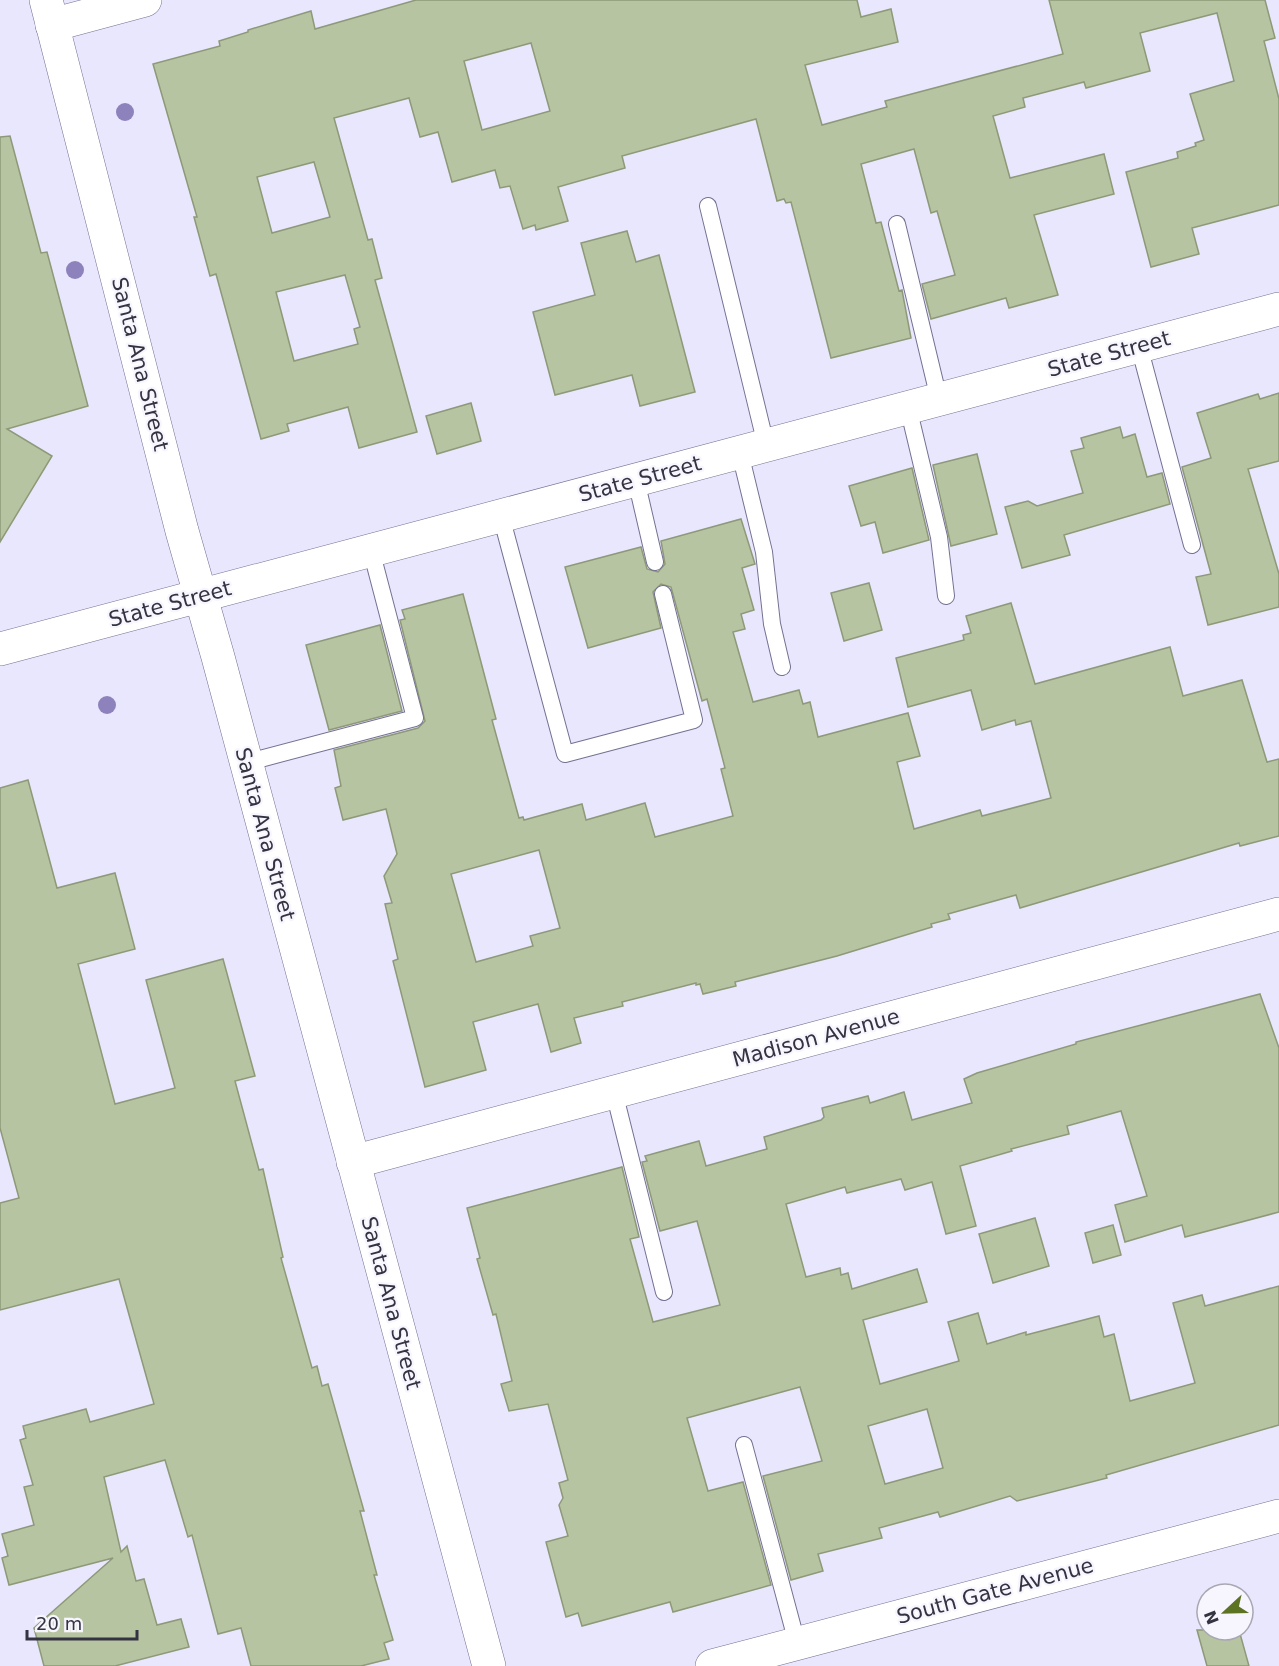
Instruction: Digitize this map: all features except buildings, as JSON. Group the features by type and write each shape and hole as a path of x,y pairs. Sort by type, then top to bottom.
{"street":[{"path":"49,12 145,0"},
{"name":"Santa Ana Street","path":"49,12 200,596 489,1666"},
{"name":"State Street","path":"0,649 1279,309"},
{"name":"Madison Avenue","path":"353,1162 1279,914"},
{"name":"South Gate Avenue","path":"712,1666 1279,1516"}],"lane":[{"path":"708,206 753,449 772,624 782,667"},
{"path":"897,224 924,403 946,596"},
{"path":"1139,346 1192,545"},
{"path":"636,480 655,562"},
{"path":"501,516 565,754 694,720 663,594"},
{"path":"245,763 415,718 371,550"},
{"path":"614,1092 664,1292"},
{"path":"744,1445 797,1643"}]}
